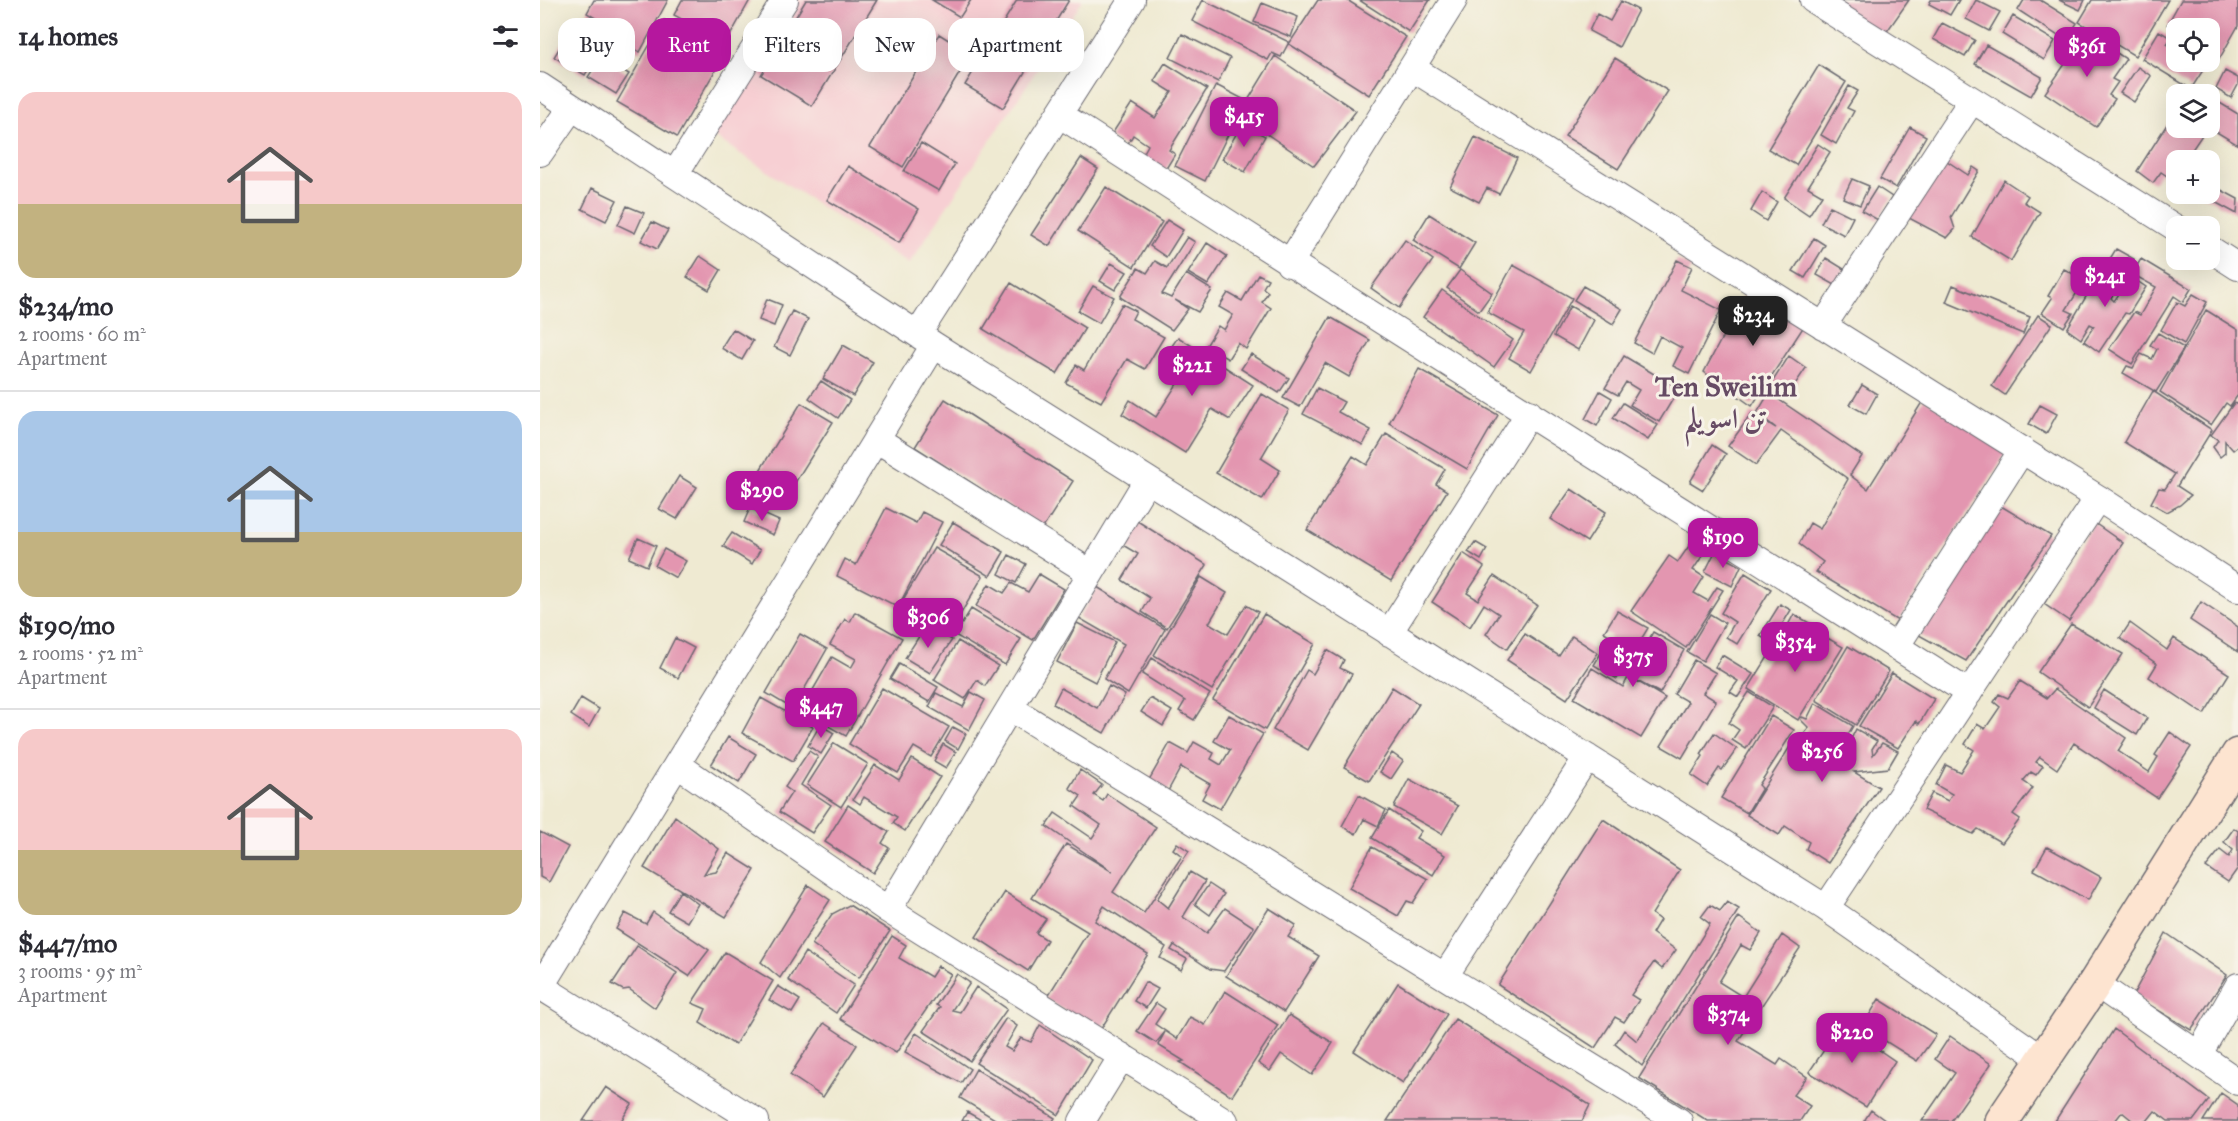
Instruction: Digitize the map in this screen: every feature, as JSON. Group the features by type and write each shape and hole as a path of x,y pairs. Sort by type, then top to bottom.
{"street":[{"path":"675,174 785,0"},
{"path":"756,1121 540,986 678,765 876,439 926,339 1059,114 1132,0"},
{"path":"1289,264 1454,0"},
{"path":"1813,0 2166,222"},
{"path":"1412,68 2098,498 2238,590"},
{"path":"540,86 926,339 1826,908 2044,1060"},
{"path":"1823,326 1972,100"},
{"path":"540,153 572,107"},
{"path":"1059,114 1289,264 1529,413 1969,693"},
{"path":"2220,255 2238,266"},
{"path":"1389,633 1529,413"},
{"path":"876,439 1091,573"},
{"path":"1896,646 2022,450"},
{"path":"888,909 1147,480"},
{"path":"1826,908 2098,498"},
{"path":"1010,708 1679,1121"},
{"path":"2002,1121 2095,983 2238,755"},
{"path":"1445,976 1587,757"},
{"path":"678,765 888,909 1225,1121"},
{"path":"2095,983 2238,1082"},
{"path":"2199,1053 2238,986"},
{"path":"1082,1121 1122,1056"}],"shaded area":[{"path":"795,0 1083,0 1071,18 948,18 948,72 1036,72 909,264 707,132 747,72 842,72 842,18 783,18"}],"building":[{"path":"594,0 668,0 658,18 647,18 647,39 640,52 635,49 635,18 595,18 587,13"},
{"path":"682,0 750,0 731,34 731,18 680,18 674,15"},
{"path":"806,0 877,0 866,18 854,18 854,38 842,57 842,18 795,18"},
{"path":"932,0 971,0 960,17"},
{"path":"1017,0 1069,0 1058,18 1006,18"},
{"path":"1203,0 1289,42 1281,57 1272,53 1268,60 1192,21"},
{"path":"1318,0 1347,0 1406,37 1369,95 1289,44"},
{"path":"1359,0 1430,0 1409,32"},
{"path":"1829,0 1909,0 1883,37"},
{"path":"1931,0 1959,0 1950,15 1929,4"},
{"path":"1976,0 2000,12 1989,31 1966,19"},
{"path":"2024,0 2040,0 2077,23 2066,41 2018,10"},
{"path":"2059,0 2085,0 2080,10"},
{"path":"2092,0 2168,0 2135,56 2079,22"},
{"path":"2181,0 2238,0 2238,26 2220,58 2220,18 2171,18"},
{"path":"1621,1 1638,10 1619,47 1589,31 1597,14 1610,21"},
{"path":"1262,3 1298,17 1291,37 1254,22"},
{"path":"2013,16 2055,41 2044,60 2002,34"},
{"path":"1942,23 1975,40 1965,57 1933,39"},
{"path":"2079,28 2126,59 2112,79 2118,82 2109,95 2115,99 2096,127 2045,93 2072,54 2065,49"},
{"path":"2159,31 2166,35 2166,72 2202,72 2194,84 2183,84 2142,59"},
{"path":"939,34 948,40 948,72 960,72 903,167 870,147 916,72 936,72 936,39"},
{"path":"1182,34 1230,58 1218,82 1170,58"},
{"path":"1986,45 2042,77 2031,96 1975,64"},
{"path":"647,50 647,72 714,72 677,137 617,102"},
{"path":"1275,56 1356,111 1314,166 1239,115"},
{"path":"1615,58 1668,91 1618,169 1565,136"},
{"path":"1165,63 1207,89 1169,150 1175,154 1164,172 1141,158 1148,145 1133,135 1126,147 1110,137 1132,103 1155,118 1172,92 1154,81"},
{"path":"1819,65 1846,82 1796,165 1768,149"},
{"path":"2138,67 2151,76 2134,102 2120,93"},
{"path":"2225,71 2238,78 2238,85 2231,98 2220,91 2218,84"},
{"path":"591,72 626,72 629,74 616,94 588,77"},
{"path":"763,72 833,72 812,106 761,75"},
{"path":"973,72 1025,72 1003,108 965,85"},
{"path":"1216,85 1245,100 1205,181 1175,166"},
{"path":"1849,86 1858,91 1847,108 1854,111 1836,144 1821,135"},
{"path":"2220,103 2238,114 2238,145 2220,134"},
{"path":"1242,124 1265,136 1245,172 1222,159"},
{"path":"2166,126 2166,138 2200,138 2192,150 2166,150 2166,175 2161,172 2153,183 2137,171"},
{"path":"1910,127 1926,136 1896,188 1880,179"},
{"path":"1475,137 1517,158 1499,194 1487,188 1479,202 1450,187"},
{"path":"921,143 955,164 939,191 904,171"},
{"path":"1818,144 1830,152 1808,187 1822,195 1809,215 1784,198"},
{"path":"1941,157 1968,175 1973,167 1979,171 1951,217 1955,229 1947,238 1907,217"},
{"path":"1081,158 1098,169 1049,246 1031,235"},
{"path":"848,166 919,209 899,243 827,200"},
{"path":"1852,179 1869,186 1860,205 1843,198"},
{"path":"2004,180 2028,196 2024,202 2040,212 2011,261 1972,237"},
{"path":"1106,187 1162,222 1134,267 1078,231"},
{"path":"1877,187 1892,197 1878,220 1862,211"},
{"path":"592,188 617,200 606,221 582,209"},
{"path":"2220,189 2238,199 2237,214 2218,204"},
{"path":"1762,192 1777,202 1766,221 1751,211"},
{"path":"627,206 644,213 635,233 618,225"},
{"path":"1830,206 1853,217 1844,235 1821,223"},
{"path":"1429,214 1475,243 1459,269 1413,240"},
{"path":"1167,220 1183,230 1166,257 1150,246"},
{"path":"652,222 668,230 657,249 641,241"},
{"path":"1187,237 1195,242 1162,294 1171,298 1186,274 1212,290 1198,312 1175,300 1188,309 1172,330 1120,297 1138,268 1147,273 1155,261 1167,268"},
{"path":"1814,238 1825,245 1805,278 1793,271"},
{"path":"1405,240 1433,260 1399,308 1371,288"},
{"path":"1207,243 1227,256 1208,285 1188,273"},
{"path":"2116,249 2134,259 2126,272 2108,262"},
{"path":"700,256 721,270 709,290 687,277"},
{"path":"1826,258 1844,269 1835,285 1817,275"},
{"path":"2141,259 2191,289 2183,302 2174,296 2132,364 2109,349 2134,312 2140,315 2156,287 2132,274"},
{"path":"1677,260 1692,267 1681,290 1721,310 1689,374 1673,366 1682,348 1660,336 1652,353 1634,343"},
{"path":"1111,263 1127,272 1115,290 1100,281"},
{"path":"1513,265 1572,298 1531,371 1509,358 1524,332 1487,312"},
{"path":"2104,266 2124,278 2111,298 2114,301 2131,277 2146,287 2129,314 2125,313 2099,352 2084,341 2094,326 2090,324 2081,339 2067,329"},
{"path":"2064,269 2085,280 2066,310 2073,313 2064,327 2042,313 2052,298 2048,296"},
{"path":"1460,270 1492,293 1479,311 1447,288"},
{"path":"1258,274 1268,279 1263,288 1268,292 1262,302 1271,308 1246,349 1238,343 1228,359 1206,346 1218,326 1224,330 1233,315 1219,307 1228,293 1242,301"},
{"path":"1011,283 1085,328 1057,374 983,329"},
{"path":"1953,285 2030,317 2023,334 1946,302"},
{"path":"1093,286 1114,297 1099,323 1078,311"},
{"path":"1583,286 1622,309 1613,324 1574,300"},
{"path":"1442,290 1513,340 1494,367 1423,317"},
{"path":"2193,294 2207,302 2184,344 2161,330 2177,302 2185,306"},
{"path":"1744,296 1759,304 1763,296 1806,323 1752,406 1704,372"},
{"path":"767,299 782,305 774,326 759,320"},
{"path":"1122,304 1136,311 1132,319 1164,337 1145,369 1127,359 1101,402 1066,383 1076,365 1084,370"},
{"path":"1570,306 1594,320 1578,350 1554,336"},
{"path":"2206,310 2238,330 2238,395 2230,406 2226,403 2211,425 2160,392"},
{"path":"792,311 808,319 790,355 774,347"},
{"path":"2038,315 2052,324 2005,395 1992,386"},
{"path":"1330,317 1370,340 1349,377 1325,363 1300,407 1283,398"},
{"path":"733,329 753,341 742,360 721,348"},
{"path":"2158,333 2184,348 2156,392 2123,373 2127,366 2133,368 2141,354 2152,359 2157,349 2150,345"},
{"path":"1178,337 1253,385 1230,420 1212,409 1185,453 1122,414 1130,400 1156,417 1184,373 1163,359"},
{"path":"843,345 873,362 853,396 823,379"},
{"path":"1251,354 1289,378 1279,393 1241,369"},
{"path":"1624,356 1679,389 1659,422 1630,405 1639,390 1626,382 1618,395 1605,388"},
{"path":"1789,356 1806,368 1786,398 1769,387"},
{"path":"1419,369 1498,415 1467,469 1389,423"},
{"path":"821,381 850,400 838,418 809,398"},
{"path":"1862,385 1877,394 1866,414 1850,405"},
{"path":"1317,388 1344,402 1338,412 1371,430 1363,445 1303,414"},
{"path":"1600,391 1612,398 1597,426 1585,419"},
{"path":"2153,391 2212,430 2177,486 2191,495 2180,505 2167,512 2151,503 2159,488 2165,489 2175,474 2124,442"},
{"path":"1769,393 1862,456 1850,475 1868,489 1924,399 2008,450 1898,621 1816,572 1823,562 1799,544 1810,523 1820,529 1848,479 1781,431 1756,465 1728,446 1752,413 1776,428 1757,413"},
{"path":"1262,394 1289,410 1261,458 1280,470 1262,500 1216,473"},
{"path":"945,399 1073,481 1043,528 915,447"},
{"path":"801,403 833,422 791,489 759,472"},
{"path":"1623,403 1658,425 1648,440 1613,418"},
{"path":"2234,403 2238,405 2238,446 2233,450 2225,441 2225,453 2220,457 2213,447 2218,440 2211,435"},
{"path":"2040,405 2057,414 2046,434 2029,424"},
{"path":"1386,434 1445,469 1436,484 1447,491 1391,581 1307,530 1353,456 1367,465"},
{"path":"1712,445 1726,454 1703,490 1690,482"},
{"path":"679,476 697,487 677,519 659,509"},
{"path":"1571,489 1606,512 1587,542 1550,519"},
{"path":"2001,506 2051,536 1966,661 1919,635"},
{"path":"750,508 779,521 773,535 744,522"},
{"path":"886,508 916,523 922,512 942,522 898,607 837,576 845,559 856,565"},
{"path":"1131,517 1207,565 1167,628 1142,612 1150,598 1122,580 1138,554 1116,541"},
{"path":"953,522 1004,552 990,576 939,545"},
{"path":"2093,522 2123,543 2069,621 2044,604"},
{"path":"732,533 760,550 752,564 723,546"},
{"path":"638,538 656,546 647,566 629,558"},
{"path":"1475,542 1487,549 1481,560 1468,552"},
{"path":"1691,543 1705,552 1693,570 1704,577 1694,593 1708,601 1717,587 1723,590 1686,648 1631,611 1669,556 1678,562"},
{"path":"934,548 983,576 950,632 901,603"},
{"path":"664,549 686,561 676,578 655,566"},
{"path":"1715,552 1741,566 1732,586 1705,572"},
{"path":"1463,553 1484,567 1467,593 1478,600 1494,576 1537,605 1507,649 1486,634 1499,614 1484,604 1470,627 1432,602"},
{"path":"1009,555 1026,564 1016,583 999,574"},
{"path":"1745,573 1771,589 1737,644 1726,637 1735,622 1721,613"},
{"path":"1039,574 1064,589 1033,640 976,606 989,584 1004,593 1011,583 1028,592"},
{"path":"1201,577 1227,593 1209,623 1228,634 1246,605 1258,612 1212,690 1154,655"},
{"path":"1097,587 1165,629 1128,694 1104,679 1124,644 1079,618"},
{"path":"2201,602 2238,627 2238,652 2190,620"},
{"path":"1780,604 1791,610 1771,643 1760,636"},
{"path":"971,609 1021,639 1005,665 955,635"},
{"path":"1617,611 1648,628 1617,679 1594,665 1611,636 1604,632"},
{"path":"855,612 902,638 846,736 814,718 824,703 810,695 832,657 851,668 856,659 830,645 845,619 850,622"},
{"path":"1264,614 1315,644 1265,730 1213,700"},
{"path":"1710,614 1725,623 1703,661 1687,652"},
{"path":"1794,614 1816,627 1808,640 1787,627"},
{"path":"1077,623 1115,642 1095,682 1057,662"},
{"path":"2130,623 2167,650 2174,638 2229,674 2204,714 2149,677 2157,664 2120,638"},
{"path":"927,624 952,640 930,673 905,658"},
{"path":"2071,624 2123,654 2088,707 2038,672"},
{"path":"1784,631 1810,648 1819,633 1843,647 1798,720 1748,689"},
{"path":"1653,632 1684,650 1660,693 1635,680 1665,698 1641,738 1574,698 1592,668 1623,687"},
{"path":"800,634 827,649 793,709 766,693"},
{"path":"1525,634 1559,656 1572,636 1598,653 1567,699 1507,660"},
{"path":"675,638 694,648 678,678 660,668"},
{"path":"958,641 998,666 985,686 977,680 965,699 934,680"},
{"path":"1848,646 1889,671 1856,725 1816,700"},
{"path":"1327,650 1344,660 1340,668 1352,674 1308,750 1273,730 1307,670 1313,674"},
{"path":"1722,655 1753,674 1738,697 1730,692 1738,681 1715,667"},
{"path":"1152,658 1210,694 1194,720 1179,711 1185,701 1142,674"},
{"path":"1694,660 1716,673 1703,693 1716,701 1682,758 1661,746 1688,702 1674,694"},
{"path":"899,664 938,687 929,702 890,679"},
{"path":"1892,673 1934,699 1919,724 1916,721 1898,748 1859,726"},
{"path":"2020,681 2047,698 2055,689 2126,738 2118,751 2149,772 2158,757 2155,755 2170,732 2191,747 2157,798 2074,743 2057,769 2040,757 2036,762 2043,766 2036,775 2031,772 2023,781 2033,788 2013,814 2020,819 2002,843 1978,829 1973,834 1923,810 1932,793 1948,801 1952,794 1936,785 1946,765 1960,772 1974,750 1965,744 1977,724 1985,729 2000,707 1994,702 1999,694 2008,698"},
{"path":"1109,686 1125,695 1104,733 1053,704 1061,688 1097,708"},
{"path":"1392,687 1419,704 1369,781 1344,767"},
{"path":"882,688 949,727 931,757 914,747 898,773 849,744"},
{"path":"2104,690 2147,718 2137,735 2094,708"},
{"path":"971,692 985,700 969,730 929,707 936,693 963,707"},
{"path":"1749,692 1773,707 1746,749 1732,740 1739,730 1729,723"},
{"path":"581,698 599,709 589,727 571,715"},
{"path":"761,698 813,727 793,761 742,733"},
{"path":"1150,698 1172,711 1163,726 1141,712"},
{"path":"1815,703 1853,726 1847,736 1851,739 1856,729 1877,741 1872,749 1873,755 1882,743 1898,751 1888,768 1854,772 1879,787 1828,863 1806,849 1809,842 1785,826 1779,835 1747,815 1796,737 1833,759 1800,739 1809,728 1801,720 1802,717 1807,719"},
{"path":"1229,715 1263,734 1220,809 1202,799 1210,784 1181,767 1168,791 1149,780 1170,743 1188,753 1194,742 1214,753 1211,759 1221,765 1230,750 1214,741"},
{"path":"1771,716 1794,730 1759,785 1762,788 1747,813 1721,798"},
{"path":"820,725 834,733 821,754 808,746"},
{"path":"953,727 966,734 958,749 945,741"},
{"path":"1714,733 1737,749 1722,770 1719,768 1707,786 1691,775"},
{"path":"728,737 756,754 739,783 711,765"},
{"path":"834,743 868,764 841,807 807,785"},
{"path":"943,744 956,752 946,768 934,761"},
{"path":"809,751 818,757 801,785 831,805 812,833 779,812 792,792 785,787"},
{"path":"1392,753 1403,761 1391,779 1380,772"},
{"path":"912,759 940,777 905,831 893,823 897,817 864,797 860,804 853,799 875,765 899,780"},
{"path":"1080,770 1102,785 1094,795 1103,801 1107,794 1156,827 1113,892 1144,913 1182,856 1173,849 1177,843 1189,851 1157,899 1168,908 1190,872 1205,881 1183,917 1207,933 1225,908 1254,927 1224,971 1210,969 1174,945 1171,950 1187,959 1181,970 1160,958 1166,947 1104,906 1095,921 1148,954 1099,1032 1046,999 1088,932 1032,898 1066,844 1113,872 1046,826 1055,813 1092,838 1101,825 1074,806 1081,796 1069,788"},
{"path":"1409,779 1458,806 1442,834 1394,807"},
{"path":"1359,795 1386,810 1378,826 1364,819 1356,834 1342,826"},
{"path":"848,805 889,832 882,843 889,848 873,873 825,842"},
{"path":"1389,810 1421,831 1416,838 1445,855 1433,875 1372,838"},
{"path":"675,816 719,849 704,874 716,872 728,853 755,870 726,917 644,868"},
{"path":"1603,819 1680,870 1652,914 1660,920 1652,933 1676,950 1662,969 1654,962 1631,995 1639,1000 1624,1022 1615,1017 1595,1048 1498,985"},
{"path":"2234,828 2238,831 2238,868 2228,882 2206,867 2220,850 2229,857 2233,850 2224,842"},
{"path":"540,832 568,847 549,882 540,877"},
{"path":"1372,847 1428,879 1413,903 1407,901 1398,916 1349,888"},
{"path":"2047,847 2101,877 2088,900 2034,870"},
{"path":"1209,884 1224,894 1210,915 1195,904"},
{"path":"808,885 830,900 780,978 761,962"},
{"path":"680,891 698,904 687,922 668,911"},
{"path":"1005,892 1046,919 1036,933 1047,940 1028,971 976,937"},
{"path":"1727,902 1739,909 1642,1066 1615,1044 1624,1030 1637,1041 1710,924 1701,917 1710,905 1720,911"},
{"path":"849,905 890,931 859,978 812,944 832,914"},
{"path":"1269,908 1296,925 1288,937 1319,956 1284,1012 1226,976"},
{"path":"653,912 709,950 689,976 616,929 625,913 646,924"},
{"path":"1739,917 1761,933 1750,950 1741,945 1719,982 1743,997 1782,935 1800,948 1738,1041 1777,1065 1781,1059 1807,1077 1793,1095 1810,1106 1800,1121 1708,1121 1639,1078"},
{"path":"2166,933 2227,975 2191,1030 2133,995"},
{"path":"892,936 906,945 899,958 931,977 938,966 951,974 896,1053 840,1019"},
{"path":"637,946 677,973 655,1008 629,989 623,990 612,984"},
{"path":"725,952 773,981 735,1045 700,1023 706,1009 692,1003"},
{"path":"805,952 854,985 836,1013 788,980"},
{"path":"957,974 970,983 952,1010 960,1012 976,987 1007,1009 970,1061 923,1031 940,1007 936,1005"},
{"path":"1145,982 1158,989 1146,1008 1134,1001"},
{"path":"1398,983 1447,1014 1403,1083 1354,1051"},
{"path":"778,986 800,1000 792,1013 769,1000"},
{"path":"1225,991 1278,1025 1232,1096 1158,1045 1165,1032 1156,1043 1137,1031 1156,1003 1165,1009 1155,1024 1177,1039 1190,1017 1205,1025"},
{"path":"1879,999 1936,1035 1917,1061 1874,1034 1878,1027 1867,1019"},
{"path":"1289,1015 1333,1043 1312,1075 1281,1054 1270,1071 1258,1063"},
{"path":"1838,1015 1858,1029 1856,1034 1895,1061 1866,1107 1809,1072 1835,1034 1829,1030"},
{"path":"1006,1018 1017,1026 1005,1047 1012,1051 1021,1038 1031,1042 1040,1025 1092,1060 1059,1115 976,1063"},
{"path":"1455,1019 1590,1105 1582,1121 1387,1121"},
{"path":"824,1023 857,1045 823,1097 790,1075"},
{"path":"2114,1029 2209,1100 2193,1121 2168,1121 2155,1111 2147,1121 2133,1121 2122,1112 2115,1121 2055,1121"},
{"path":"916,1033 970,1069 961,1083 905,1052"},
{"path":"1950,1036 1991,1064 1951,1121 1922,1121 1955,1073 1935,1059"},
{"path":"976,1069 1055,1118 1053,1121 998,1121 960,1098"},
{"path":"606,1087 632,1104 621,1121 583,1121"},
{"path":"2221,1093 2238,1105 2238,1121 2203,1121"},
{"path":"1871,1110 1886,1121 1864,1121"},
{"path":"967,1112 983,1121 962,1121"}],"district":[{"name":"Ten Sweilim تن اسويلم","path":"1726,402"}]}
